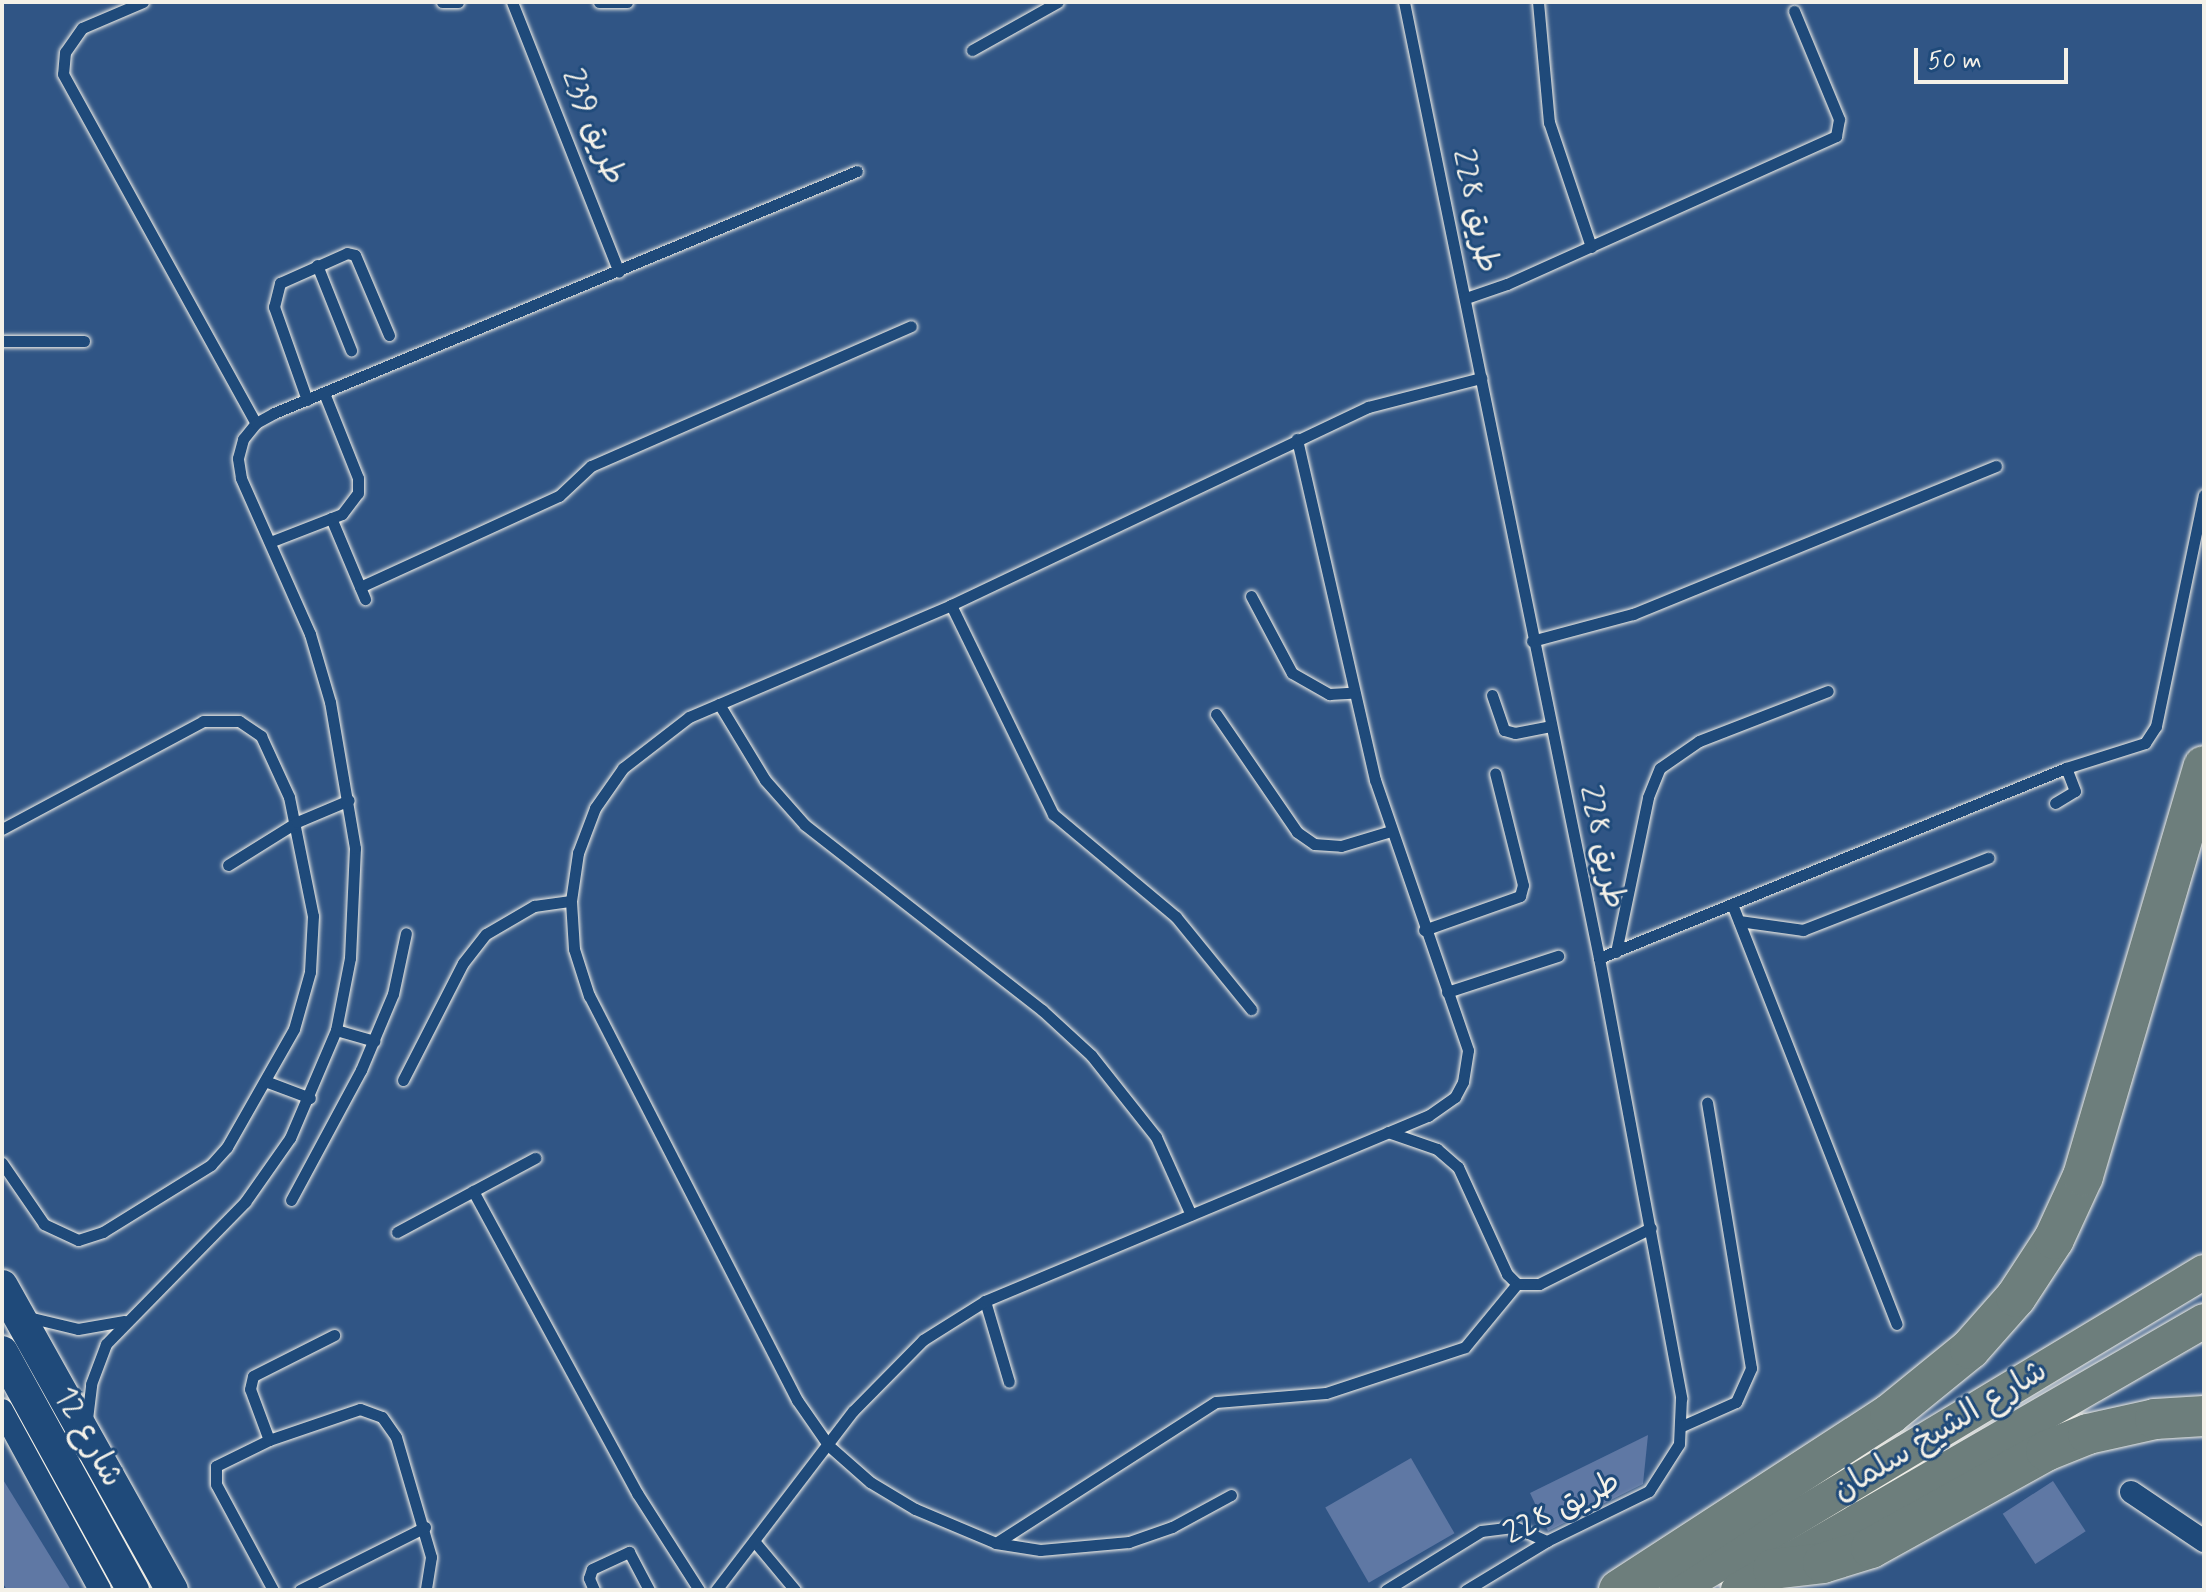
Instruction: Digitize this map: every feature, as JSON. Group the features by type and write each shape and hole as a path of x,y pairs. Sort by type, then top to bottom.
{"highway":[{"path":"1619,1590 1918,1394 1970,1349 2016,1297 2054,1239 2083,1176 2204,766"},
{"path":"1773,1569 1823,1563 1871,1548 2046,1451 2088,1434 2155,1419 2204,1416"}],"main road":[{"name":"شارع الشيخ سلمان","path":"1676,1590 2204,1272"},
{"name":"شارع الشيخ سلمان","path":"1738,1590 2204,1321"}],"street":[{"name":"شارع 12","path":"10,1299 87,1432 172,1590"},
{"name":"شارع 12","path":"2,1352 133,1590"},
{"path":"2,1410 11,1443 100,1590"},
{"path":"2131,1492 2204,1541"}],"lane":[{"path":"143,2 82,28 65,52 63,74 256,423"},
{"path":"442,2 458,2"},
{"name":"طريق 239","path":"512,2 619,272"},
{"path":"599,2 627,2"},
{"path":"972,50 1058,2"},
{"name":"طريق 228","path":"1404,2 1599,958 1651,1228 1682,1426 1672,1462 1649,1491 1547,1541 1466,1590"},
{"path":"1538,2 1549,122 1591,247"},
{"path":"1466,298 1591,247 1836,136 1839,119 1794,11"},
{"path":"87,1432 95,1370 125,1321 245,1202 272,1167 310,1098 336,1030 354,921 349,800 318,656 241,478 238,458 256,423 857,171"},
{"path":"307,400 273,301 280,283 347,253 358,258 389,335"},
{"path":"317,265 351,350"},
{"path":"360,587 559,496 591,466 911,326"},
{"path":"2,341 84,341"},
{"path":"1231,1495 1172,1527 1129,1542 1055,1550 996,1543 915,1509 870,1482 829,1446 797,1400 589,996 574,949 571,901 578,853 595,808 623,768 658,736 719,704 951,605 1297,439 1405,394 1481,378"},
{"path":"270,542 331,518 352,506 359,486 324,393"},
{"path":"716,1590 885,1373 923,1340 985,1301 1443,1108 1463,1082 1468,1050 1391,831 1351,693 1297,439"},
{"path":"1532,641 1633,614 1996,466"},
{"path":"1599,958 2066,768 2136,747 2156,726 2204,495"},
{"path":"331,518 365,599"},
{"path":"1251,596 1292,673 1329,694 1351,693"},
{"path":"951,605 1053,814 1176,917 1220,964 1251,1009"},
{"path":"1616,952 1648,797 1660,768 1699,741 1828,691"},
{"path":"1492,695 1504,730 1515,733 1550,726"},
{"path":"719,704 765,780 805,825 1042,1010 1091,1055 1156,1137 1191,1215"},
{"path":"1216,714 1297,832 1314,844 1341,846 1391,831"},
{"path":"2,829 215,718 239,721 261,736 297,822 313,916 310,972 294,1029 220,1157 91,1238 65,1238 44,1224 2,1163"},
{"path":"2055,803 2075,791 2066,768"},
{"path":"1424,930 1520,896 1523,885 1495,773"},
{"path":"228,865 297,822 349,800"},
{"path":"1739,921 1803,930 1988,858"},
{"path":"403,1080 463,963 486,934 534,906 571,901"},
{"path":"1732,904 1897,1324"},
{"path":"291,1200 339,1116 374,1041 393,994 406,933"},
{"path":"1447,992 1558,956"},
{"path":"336,1030 374,1041"},
{"path":"265,1081 310,1098"},
{"path":"1682,1426 1715,1416 1736,1402 1751,1368 1707,1103"},
{"path":"1388,1132 1437,1149 1458,1167 1507,1274 1517,1284 1539,1284 1651,1228"},
{"path":"397,1232 535,1158"},
{"path":"473,1191 637,1493 699,1590"},
{"path":"996,1543 1216,1402 1326,1393 1465,1347 1517,1284"},
{"path":"10,1299 63,1328 94,1329 125,1321"},
{"path":"985,1301 1009,1382"},
{"path":"269,1440 250,1389 253,1376 334,1335"},
{"path":"273,1590 214,1478 220,1461 269,1440 360,1409 382,1417 396,1437 425,1527 433,1569 426,1590"},
{"path":"300,1590 425,1527"},
{"path":"1386,1590 1481,1531 1515,1527 1547,1541"},
{"path":"754,1541 795,1590"},
{"path":"594,1590 589,1578 592,1569 629,1552 649,1590"}],"building":[{"path":"1648,1435 1643,1484 1548,1531 1530,1493"},
{"path":"1411,1458 1454,1533 1369,1583 1325,1508"},
{"path":"2,1478 71,1590 7,1590 2,1582"},
{"path":"2053,1481 2086,1531 2035,1564 2003,1514"}]}
